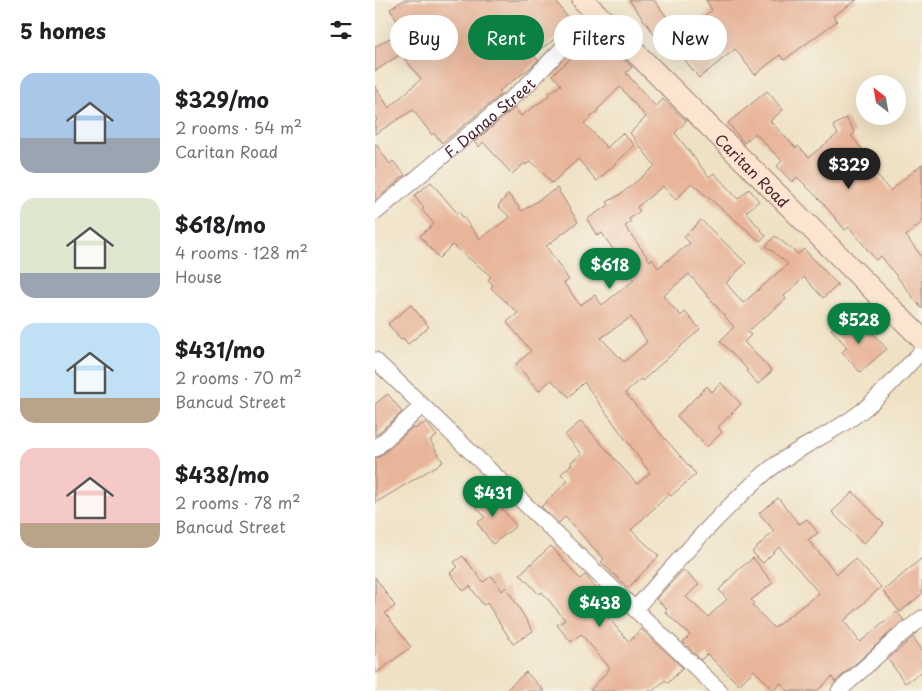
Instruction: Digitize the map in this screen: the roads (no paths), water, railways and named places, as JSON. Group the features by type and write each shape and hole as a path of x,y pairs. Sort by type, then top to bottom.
{"main road":[{"name":"Caritan Road","path":"590,7 922,339"}],"street":[{"name":"F. Danao Street","path":"375,213 526,86 590,7"},
{"path":"635,609 705,531 764,474 784,459 832,431 863,410 922,351"},
{"path":"375,360 720,691"},
{"path":"375,448 423,406"},
{"path":"839,691 897,637 922,618"}]}
